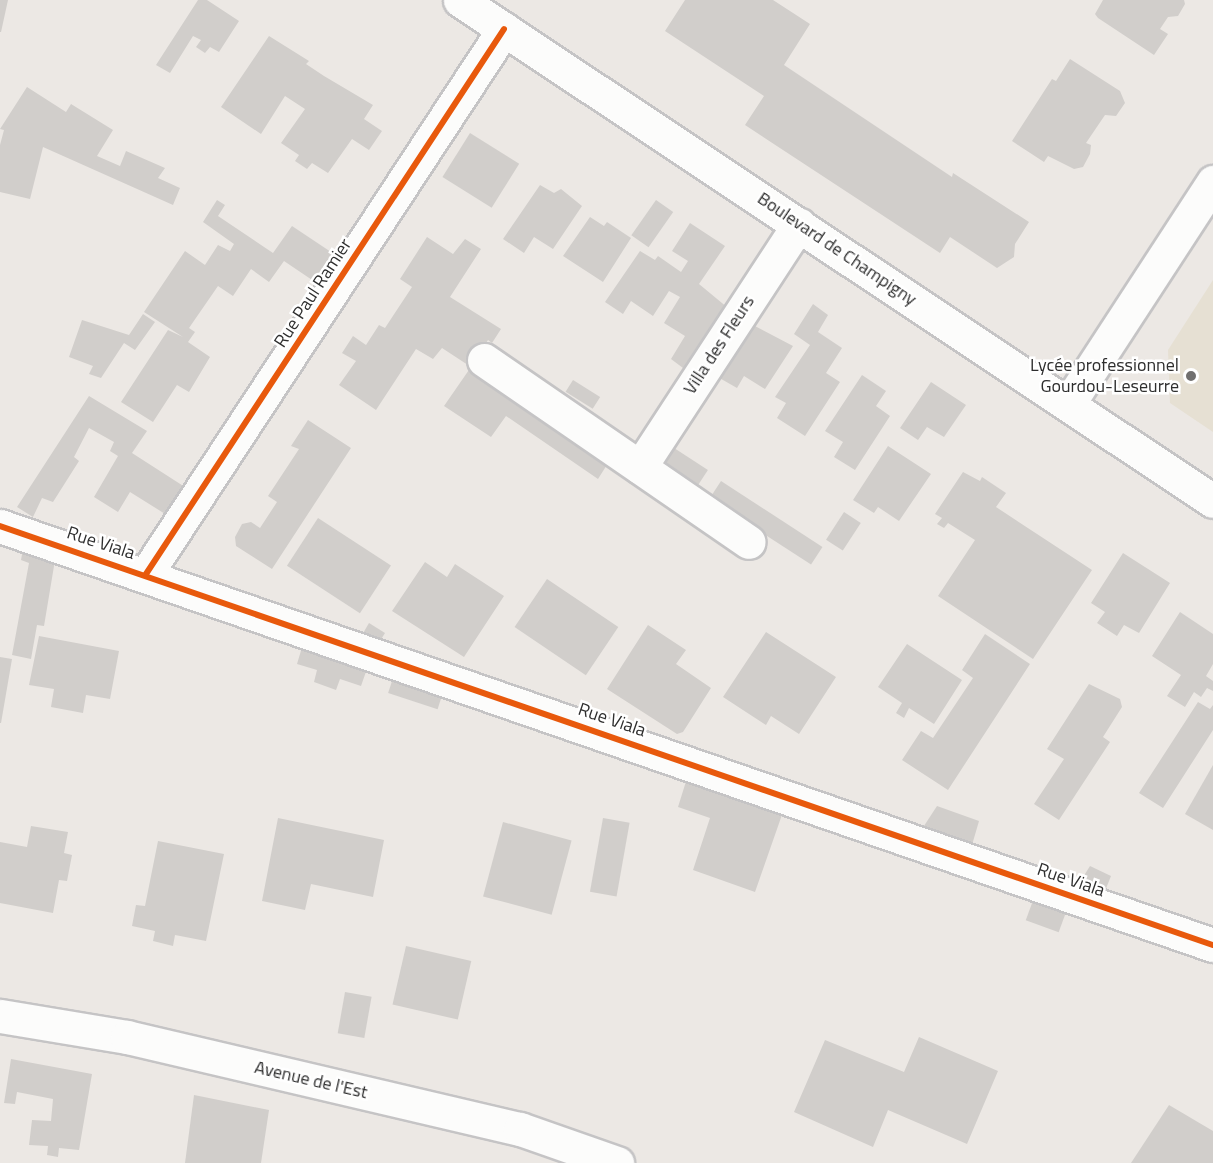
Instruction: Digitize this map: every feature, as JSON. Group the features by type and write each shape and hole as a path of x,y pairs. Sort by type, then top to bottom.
{"street":[{"name":"Boulevard de Champigny","path":"460,0 1069,403 1213,501"},
{"name":"Rue Paul Ramier","path":"146,574 504,28"},
{"path":"1069,403 1213,182"},
{"name":"Villa des Fleurs","path":"640,467 799,224"},
{"path":"484,360 749,542"},
{"name":"Rue Viala","path":"0,526 146,574 1213,945"},
{"name":"Avenue de l'Est","path":"0,1016 127,1037 508,1126 616,1163"}],"shaded area":[{"name":"Lycée professionnel Gourdou-Leseurre","path":"1213,280 1213,432 1170,403 1168,350"}],"building":[{"path":"0,0 8,0 1,32 0,32"},
{"path":"198,0 207,0 239,21 219,52 210,47 205,53 196,47 201,40 193,36 170,73 156,65"},
{"path":"685,0 773,0 810,24 784,65 952,177 953,173 1029,222 1015,244 1014,257 997,268 950,237 940,253 745,125 764,96 665,31"},
{"path":"1103,0 1184,0 1185,4 1178,16 1168,17 1160,29 1168,34 1154,55 1098,18 1095,14"},
{"path":"269,36 309,61 306,64 324,76 373,105 364,119 382,131 369,150 352,139 328,173 312,163 307,169 295,161 299,155 281,143 305,109 285,96 261,134 221,107"},
{"path":"1070,59 1120,91 1125,103 1116,116 1105,115 1086,143 1091,145 1090,154 1083,167 1074,169 1048,156 1044,162 1012,141 1052,79 1056,81"},
{"path":"27,87 66,112 71,104 113,130 97,156 120,166 126,151 165,168 158,178 180,188 173,205 43,147 30,199 0,192 0,145 4,130 0,129"},
{"path":"470,133 519,164 492,208 442,177"},
{"path":"540,185 554,193 561,189 582,206 553,249 534,237 524,253 503,239"},
{"path":"217,200 225,205 218,216 273,253 292,226 340,258 321,286 284,261 269,282 251,269 233,296 218,286 189,328 195,332 188,342 210,357 189,392 177,385 153,422 121,402 168,330 183,337 144,312 185,251 205,265 218,245 230,251 234,244 203,222"},
{"path":"656,200 673,212 649,247 631,235"},
{"path":"590,217 604,226 607,222 631,238 603,282 563,256"},
{"path":"690,223 725,246 699,284 728,308 687,371 671,359 685,336 664,323 680,297 669,291 653,316 631,301 623,314 605,302 640,251 655,260 658,256 681,272 688,261 672,251"},
{"path":"427,237 453,254 465,239 481,249 450,297 501,329 492,343 488,340 471,367 442,348 433,359 416,349 376,410 339,385 356,361 342,353 353,336 366,345 379,325 385,328 412,287 400,279"},
{"path":"813,304 828,315 818,332 842,348 826,373 840,382 805,436 777,418 786,403 775,397 810,345 794,334"},
{"path":"143,314 155,322 135,350 124,343 101,378 89,374 93,366 69,357 82,320 129,335"},
{"path":"751,324 793,346 765,389 744,376 737,388 716,376"},
{"path":"471,367 610,460 598,479 506,416 491,437 444,406"},
{"path":"862,375 886,391 876,406 890,416 855,470 834,457 843,442 825,431"},
{"path":"573,380 600,397 593,409 566,392"},
{"path":"931,382 966,405 944,437 927,427 918,440 900,428"},
{"path":"89,396 147,431 132,453 188,489 170,517 130,492 118,512 94,497 118,456 110,451 114,442 89,428 74,457 79,461 53,502 42,498 33,517 17,507"},
{"path":"308,420 351,448 272,569 236,546 235,537 242,524 251,522 260,528 277,502 268,496 299,449 291,446"},
{"path":"671,446 708,470 695,489 658,465"},
{"path":"888,446 931,474 899,521 878,507 874,513 853,500"},
{"path":"963,472 980,481 982,477 1006,493 996,507 1092,570 1033,659 938,596 975,540 948,523 944,528 937,524 942,518 935,514"},
{"path":"721,481 822,547 811,565 710,499"},
{"path":"844,512 861,523 843,551 826,540"},
{"path":"318,518 391,565 360,613 287,566"},
{"path":"23,549 55,560 44,626 37,625 31,659 12,655 29,563 21,560"},
{"path":"1123,553 1170,583 1139,633 1124,625 1117,636 1097,623 1105,612 1091,603"},
{"path":"425,562 447,577 455,564 504,596 464,657 392,611"},
{"path":"547,579 618,627 586,675 515,627"},
{"path":"1180,612 1213,634 1213,664 1206,676 1213,681 1213,691 1207,688 1201,697 1194,692 1185,707 1167,696 1181,675 1152,656"},
{"path":"369,623 385,633 380,641 362,635"},
{"path":"648,625 686,650 676,664 711,688 683,732 677,734 607,689"},
{"path":"766,632 836,677 799,734 771,716 766,725 723,697"},
{"path":"985,634 1030,664 948,790 902,760 921,731 933,738 973,678 962,670"},
{"path":"39,636 119,651 110,699 86,695 83,713 51,707 54,689 29,685"},
{"path":"303,644 368,666 361,686 340,679 336,690 314,682 317,670 297,664"},
{"path":"907,644 962,680 934,724 909,708 904,718 896,713 902,703 878,687"},
{"path":"0,657 12,659 1,723 0,723"},
{"path":"394,675 443,691 438,709 388,693"},
{"path":"1089,684 1120,699 1122,707 1103,737 1110,742 1059,820 1034,804 1064,759 1047,749"},
{"path":"1198,702 1210,709 1213,705 1213,730 1163,808 1139,793"},
{"path":"1213,765 1213,830 1185,814"},
{"path":"688,775 784,809 755,892 693,870 710,818 678,807"},
{"path":"937,806 979,821 972,845 922,829"},
{"path":"278,818 384,840 373,897 311,884 305,910 262,901"},
{"path":"603,818 630,823 617,897 590,892"},
{"path":"503,822 572,840 552,915 483,896"},
{"path":"31,826 68,832 64,853 72,855 67,881 59,880 53,913 0,903 0,842 27,847"},
{"path":"158,841 224,854 206,941 175,935 173,946 153,941 155,931 132,926 136,905 145,906"},
{"path":"1090,866 1111,876 1105,891 1080,882"},
{"path":"1035,895 1068,907 1059,932 1026,920"},
{"path":"406,946 471,961 458,1020 393,1004"},
{"path":"345,992 372,997 364,1038 338,1033"},
{"path":"919,1037 998,1071 967,1144 888,1110 873,1147 794,1112 825,1040 904,1072"},
{"path":"11,1059 92,1074 79,1150 59,1148 58,1157 47,1155 48,1146 29,1145 32,1120 51,1121 53,1099 17,1092 15,1104 4,1103"},
{"path":"194,1095 269,1110 261,1163 185,1163"},
{"path":"1169,1105 1213,1131 1213,1163 1131,1163"}],"cycle path":[{"path":"146,574 504,29"},
{"path":"0,526 1213,945"}],"place":[{"name":"Lycée professionnel Gourdou-Leseurre","path":"1191,376"}]}
